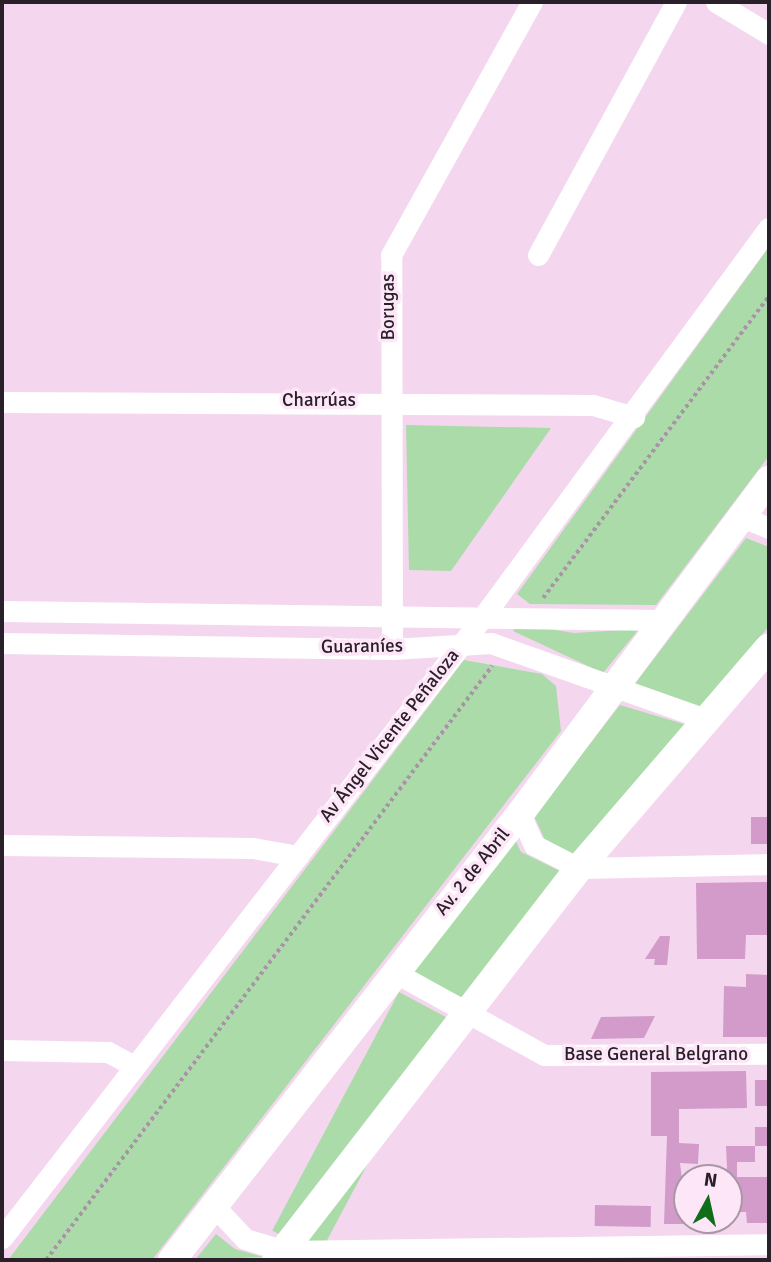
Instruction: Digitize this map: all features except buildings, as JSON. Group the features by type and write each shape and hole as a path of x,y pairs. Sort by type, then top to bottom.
{"main road":[{"name":"Av. 2 de Abril","path":"172,1260 520,814 769,480"},
{"path":"281,1256 579,868 769,648"}],"street":[{"name":"Borugas","path":"392,649 391,255 532,2"},
{"path":"538,255 676,2"},
{"path":"716,2 769,34"},
{"name":"Av Ángel Vicente Peñaloza","path":"2,1238 132,1065 485,614 634,417 769,228"},
{"name":"Charrúas","path":"2,402 390,401 593,405 634,417"},
{"path":"742,517 769,528"},
{"name":"Guaraníes","path":"2,611 485,614 664,620"},
{"name":"Guaraníes","path":"2,643 392,649 463,642 508,646 614,689 709,720"},
{"path":"520,814 534,845 579,868 769,864"},
{"path":"2,845 253,848 298,856"},
{"name":"Base General Belgrano","path":"396,973 544,1055 769,1054"},
{"path":"2,1051 108,1052 132,1065"},
{"path":"214,1206 245,1239 281,1256 769,1244"}],"path":[{"path":"529,617 769,296"},
{"path":"46,1260 508,646"}],"green space":[{"path":"769,247 769,456 656,605 530,604 517,594"},
{"path":"406,425 551,428 451,571 409,570"},
{"path":"746,538 769,547 769,626 703,708 634,685"},
{"path":"518,624 574,633 639,629 603,673 513,631"},
{"path":"464,660 542,674 556,686 561,731 152,1260 8,1260"},
{"path":"620,705 687,725 575,859 546,842 534,816"},
{"path":"514,837 521,852 562,872 463,998 412,972"},
{"path":"399,992 446,1017 319,1255 272,1230"},
{"path":"216,1234 235,1249 263,1257 195,1260"}]}
